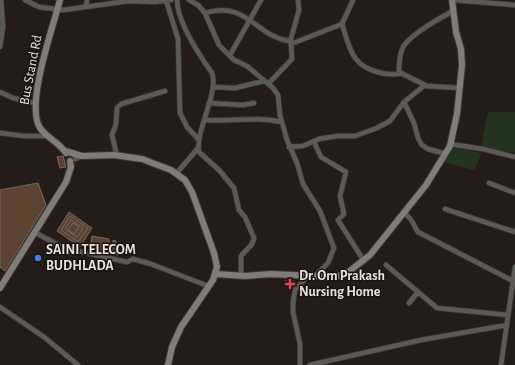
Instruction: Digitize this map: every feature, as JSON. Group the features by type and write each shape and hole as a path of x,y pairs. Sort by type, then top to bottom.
{"street":[{"path":"0,47 1,0"},
{"path":"25,0 39,7 58,8 63,10 129,1 155,2 171,0"},
{"name":"Bus Stand Rd","path":"50,139 40,127 36,117 35,103 45,50 60,0"},
{"path":"86,7 87,0"},
{"path":"166,0 178,39 180,113 187,127 199,140"},
{"path":"176,174 198,148 199,140 206,120 214,81 212,73 187,30 177,5 177,0"},
{"path":"189,0 198,6 205,14 215,38 234,60 248,66 267,82 278,95 282,122 289,146 297,164 303,184 324,220 334,248 328,263 295,290 293,312 300,344 300,365"},
{"path":"230,55 261,0"},
{"path":"213,87 235,88 267,82 292,59 290,42 293,36 299,10 298,0"},
{"path":"353,0 342,24 355,59 361,64 377,72 393,74 402,73"},
{"path":"216,274 241,276 271,274 334,277 346,274 364,261 426,185 446,154 450,144 455,129 460,88 461,49 453,11 453,0 515,5"},
{"path":"205,14 217,9 227,8 238,12 280,40 290,42 342,24"},
{"path":"453,11 437,19 403,47 399,72 425,85 460,88"},
{"path":"289,146 303,146 319,139 338,136 355,136 377,128 390,121 404,102 425,85"},
{"path":"117,156 112,135 116,124 117,108 121,104 165,91"},
{"path":"0,92 13,98 35,103"},
{"path":"404,102 422,145 428,149 446,154"},
{"path":"209,103 243,105 254,103"},
{"path":"206,120 220,121 255,118 282,122"},
{"path":"0,133 50,139 72,158 117,156 142,159 176,174 185,180 197,204 216,260 216,274 181,327 172,346 168,365"},
{"path":"314,142 321,157 346,172 340,196 344,214 338,220 364,261"},
{"path":"450,144 483,149 515,157"},
{"path":"198,148 202,155 219,170 234,188 239,210 245,217 254,238 252,244 241,256 241,276"},
{"path":"0,288 66,182 72,158"},
{"path":"489,183 515,193"},
{"path":"444,209 515,232"},
{"path":"404,212 414,221 418,232 513,281"},
{"path":"34,232 64,248 127,262 133,259 151,264 208,286"},
{"path":"386,265 437,308 508,315"},
{"path":"502,365 515,267"},
{"path":"409,303 418,292"},
{"path":"0,307 44,337 78,365"},
{"path":"310,365 421,340 507,325"}],"green space":[{"path":"488,112 515,112 515,153 481,146"},
{"path":"451,147 482,153 474,170 443,162"}],"building":[{"path":"63,156 66,167 60,168 57,157"},
{"path":"38,183 46,205 5,271 0,267 0,190"},
{"path":"69,212 92,228 80,247 57,231"},
{"path":"70,216 88,228 78,242 61,230"},
{"path":"71,220 83,228 77,237 65,229"},
{"path":"73,223 79,227 74,234 68,230"},
{"path":"92,236 109,239 109,243 113,244 113,240 116,241 114,252 117,252 118,255 90,249"},
{"path":"285,281 294,281 294,287 285,286"}],"place":[{"name":"SAINI TELECOM BUDHLADA","path":"38,258"},
{"name":"Dr. Om Prakash Nursing Home","path":"290,284"}]}
